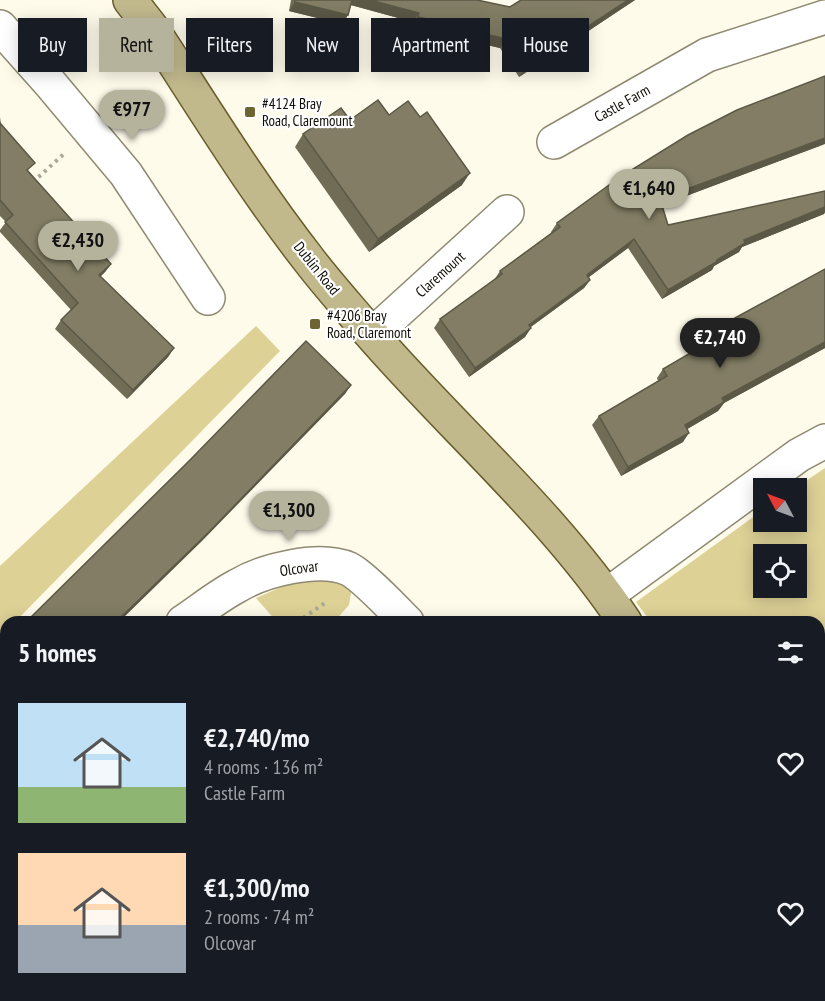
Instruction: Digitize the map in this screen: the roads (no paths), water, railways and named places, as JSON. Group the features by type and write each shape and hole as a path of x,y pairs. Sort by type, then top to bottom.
{"main road":[{"name":"Dublin Road","path":"130,0 151,27 270,206 309,260 372,335 566,544 607,594 621,616"}],"street":[{"name":"Castle Farm","path":"554,142 706,55 825,17"},
{"path":"0,27 126,174 208,298"},
{"name":"Claremount","path":"372,335 507,212"},
{"path":"607,594 799,455 825,441"},
{"name":"Olcovar","path":"192,616 238,585 281,568 324,564 349,569 389,616"}],"place":[{"name":"#4124 Bray Road, Claremount","path":"250,112"},
{"name":"#4206 Bray Road, Claremont","path":"315,324"}]}
